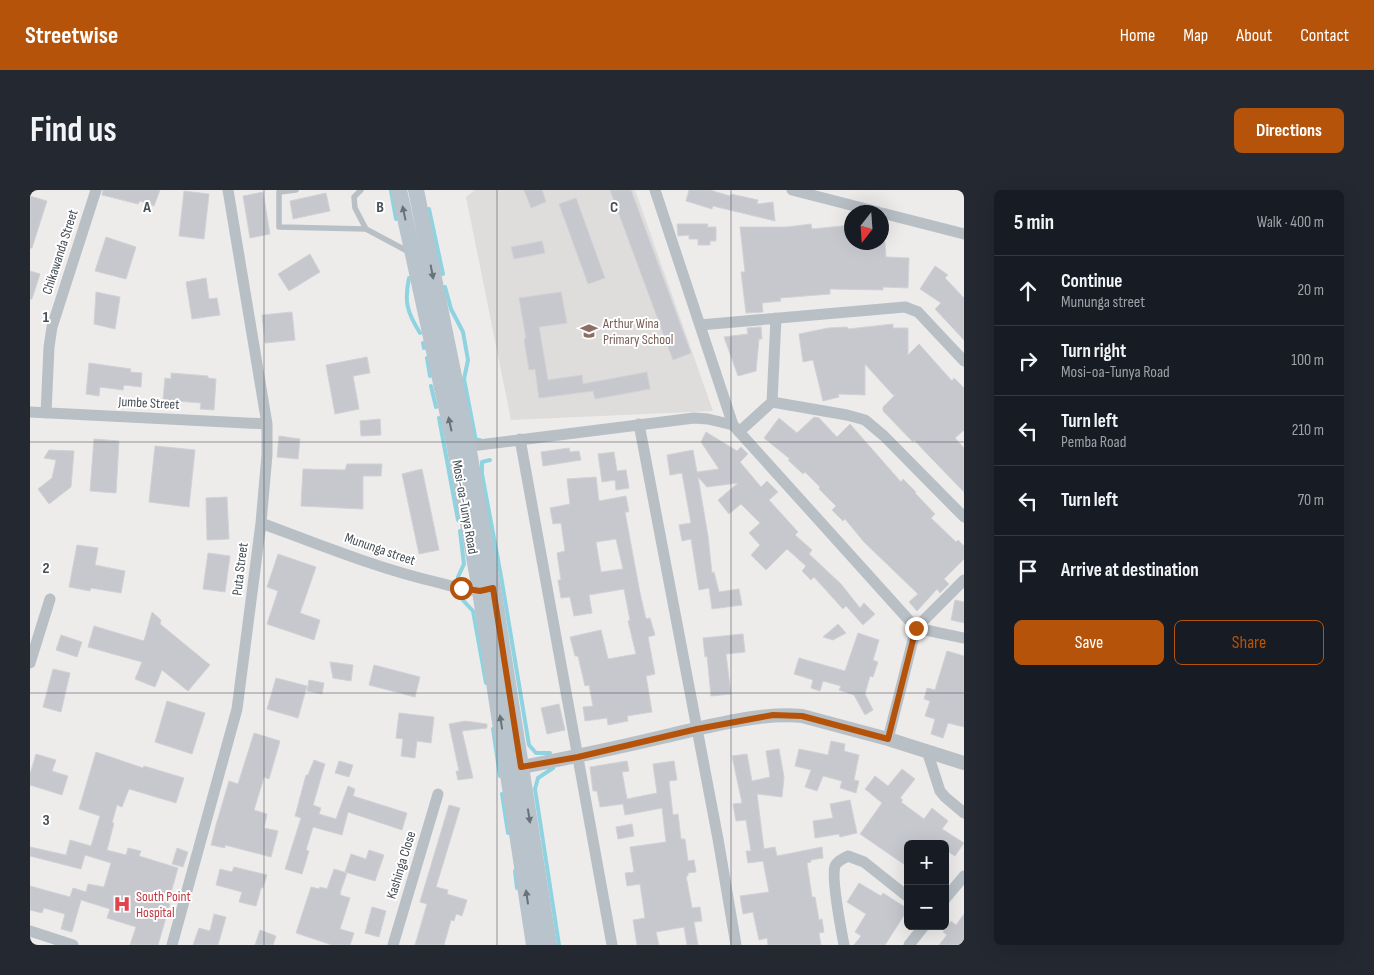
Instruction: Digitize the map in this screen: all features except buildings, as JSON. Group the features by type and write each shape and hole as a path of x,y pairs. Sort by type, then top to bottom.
{"main road":[{"name":"Mosi-oa-Tunya Road","path":"399,190 461,447"},
{"name":"Mosi-oa-Tunya Road","path":"416,190 487,590 515,769 549,945"},
{"name":"Mosi-oa-Tunya Road","path":"515,769 534,945"}],"street":[{"name":"Chikawanda Street","path":"46,412 48,347 52,327 96,190"},
{"name":"Puta Street","path":"172,945 237,709 261,523 267,455 267,424 228,190"},
{"path":"654,190 736,428 916,628 964,638"},
{"path":"792,190 851,205"},
{"path":"889,216 964,234"},
{"path":"700,325 898,306 912,308 918,312 964,361"},
{"path":"772,402 776,318"},
{"path":"736,428 772,402 848,415 865,420 884,436 964,517"},
{"name":"Jumbe Street","path":"30,412 267,424"},
{"path":"461,447 694,418 708,418 736,428"},
{"path":"639,424 736,945"},
{"path":"520,439 612,945"},
{"name":"Mununga street","path":"261,523 418,578 461,588 487,590"},
{"path":"888,739 916,628 964,580"},
{"path":"30,663 50,600"},
{"path":"515,769 578,757 697,729 773,715 802,716 888,739 964,763"},
{"path":"926,751 940,791 945,798 964,814"},
{"name":"Kashinga Close","path":"393,945 438,794"},
{"path":"844,945 834,878 836,865 839,861 848,856 864,862 904,894"},
{"path":"949,894 964,876"},
{"path":"909,945 921,930"},
{"path":"30,931 73,945"}],"lane":[{"path":"296,190 279,192 279,227 366,229 413,254"},
{"path":"361,190 354,196 355,208 366,229"}],"shaded area":[{"name":"Arthur Wina Primary School","path":"475,190 635,190 713,411 511,420 466,197"}],"waterway":[{"path":"391,191 396,219"},
{"path":"429,209 443,274"},
{"path":"409,278 407,294 409,313 420,333"},
{"path":"445,287 451,309 463,332 468,360 464,379 476,440 480,440"},
{"path":"423,343 424,348"},
{"path":"427,358 430,376"},
{"path":"431,386 436,407"},
{"path":"439,418 458,520"},
{"path":"490,460 482,462 482,474 529,745 536,753 550,753"},
{"path":"458,577 464,564 460,531"},
{"path":"460,597 473,611 486,683"},
{"path":"493,729 500,776"},
{"path":"553,768 538,778 535,789 559,945"},
{"path":"502,794 508,833"},
{"path":"515,871 517,888"}],"place":[{"name":"Arthur Wina Primary School","path":"589,331"},
{"name":"South Point Hospital","path":"122,904"}],"route":[{"path":"461,588 480,591 493,588 521,767 578,757 697,729 773,715 802,716 888,739 916,628"}]}
